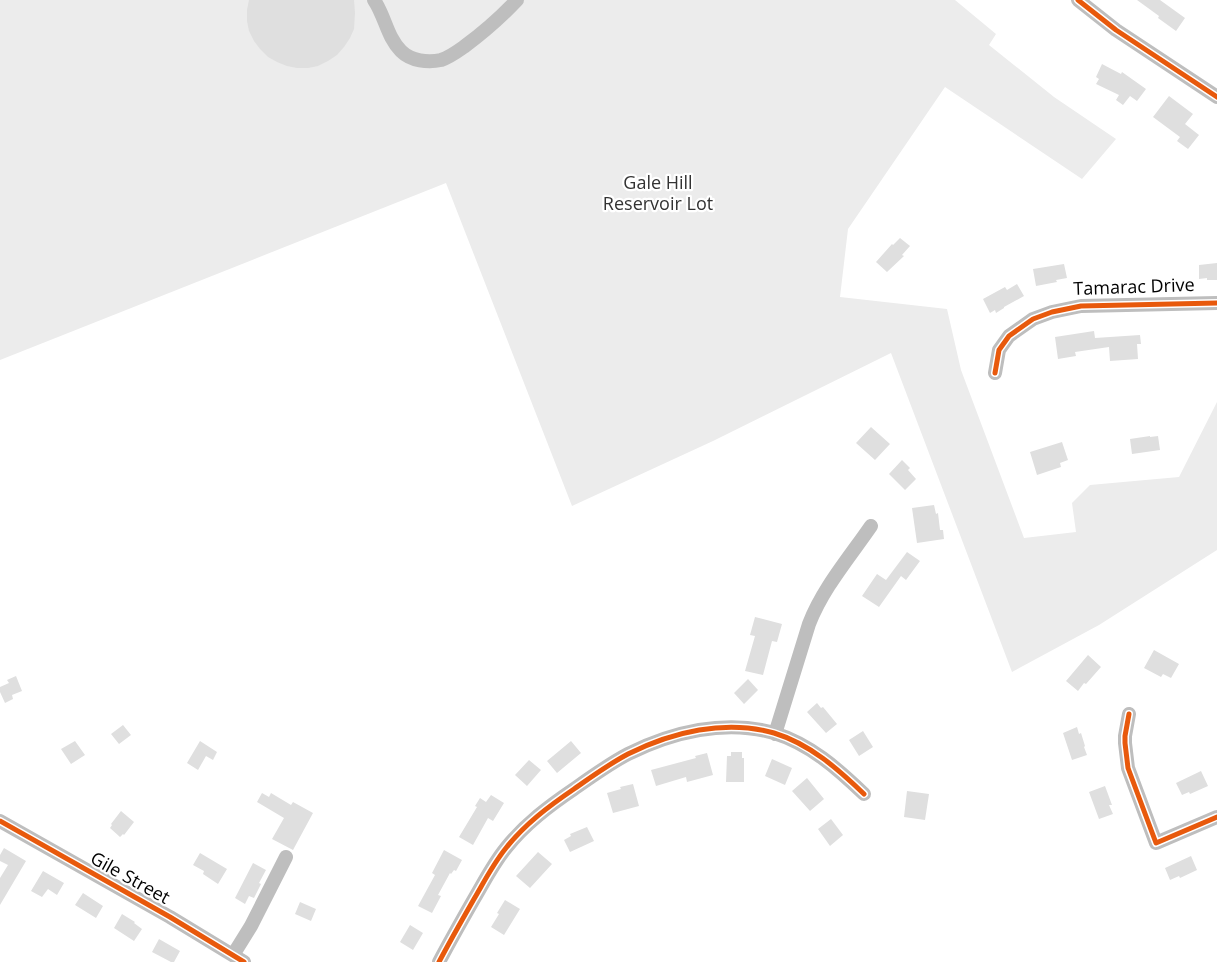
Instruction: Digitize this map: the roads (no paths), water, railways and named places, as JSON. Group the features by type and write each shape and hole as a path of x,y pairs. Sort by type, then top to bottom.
{"street":[{"path":"374,0 396,45 402,52 417,59 429,61 443,59 453,54 488,29 517,0"},
{"path":"1078,0 1116,30 1217,97"},
{"name":"Tamarac Drive","path":"995,373 1000,350 1009,336 1016,329 1052,312 1081,306 1217,303"},
{"path":"775,734 808,624 814,611 825,592 872,526"},
{"path":"1129,714 1125,736 1128,768 1156,843 1217,817"},
{"path":"439,962 496,861 531,821 590,777 627,755 661,740 699,730 732,727 754,729 775,734 794,741 819,756 864,794"},
{"name":"Gile Street","path":"0,821 170,917 239,959"},
{"path":"239,959 251,926 286,857"}],"park label":[{"name":"Gale Hill Reservoir Lot","path":"658,193"}]}
